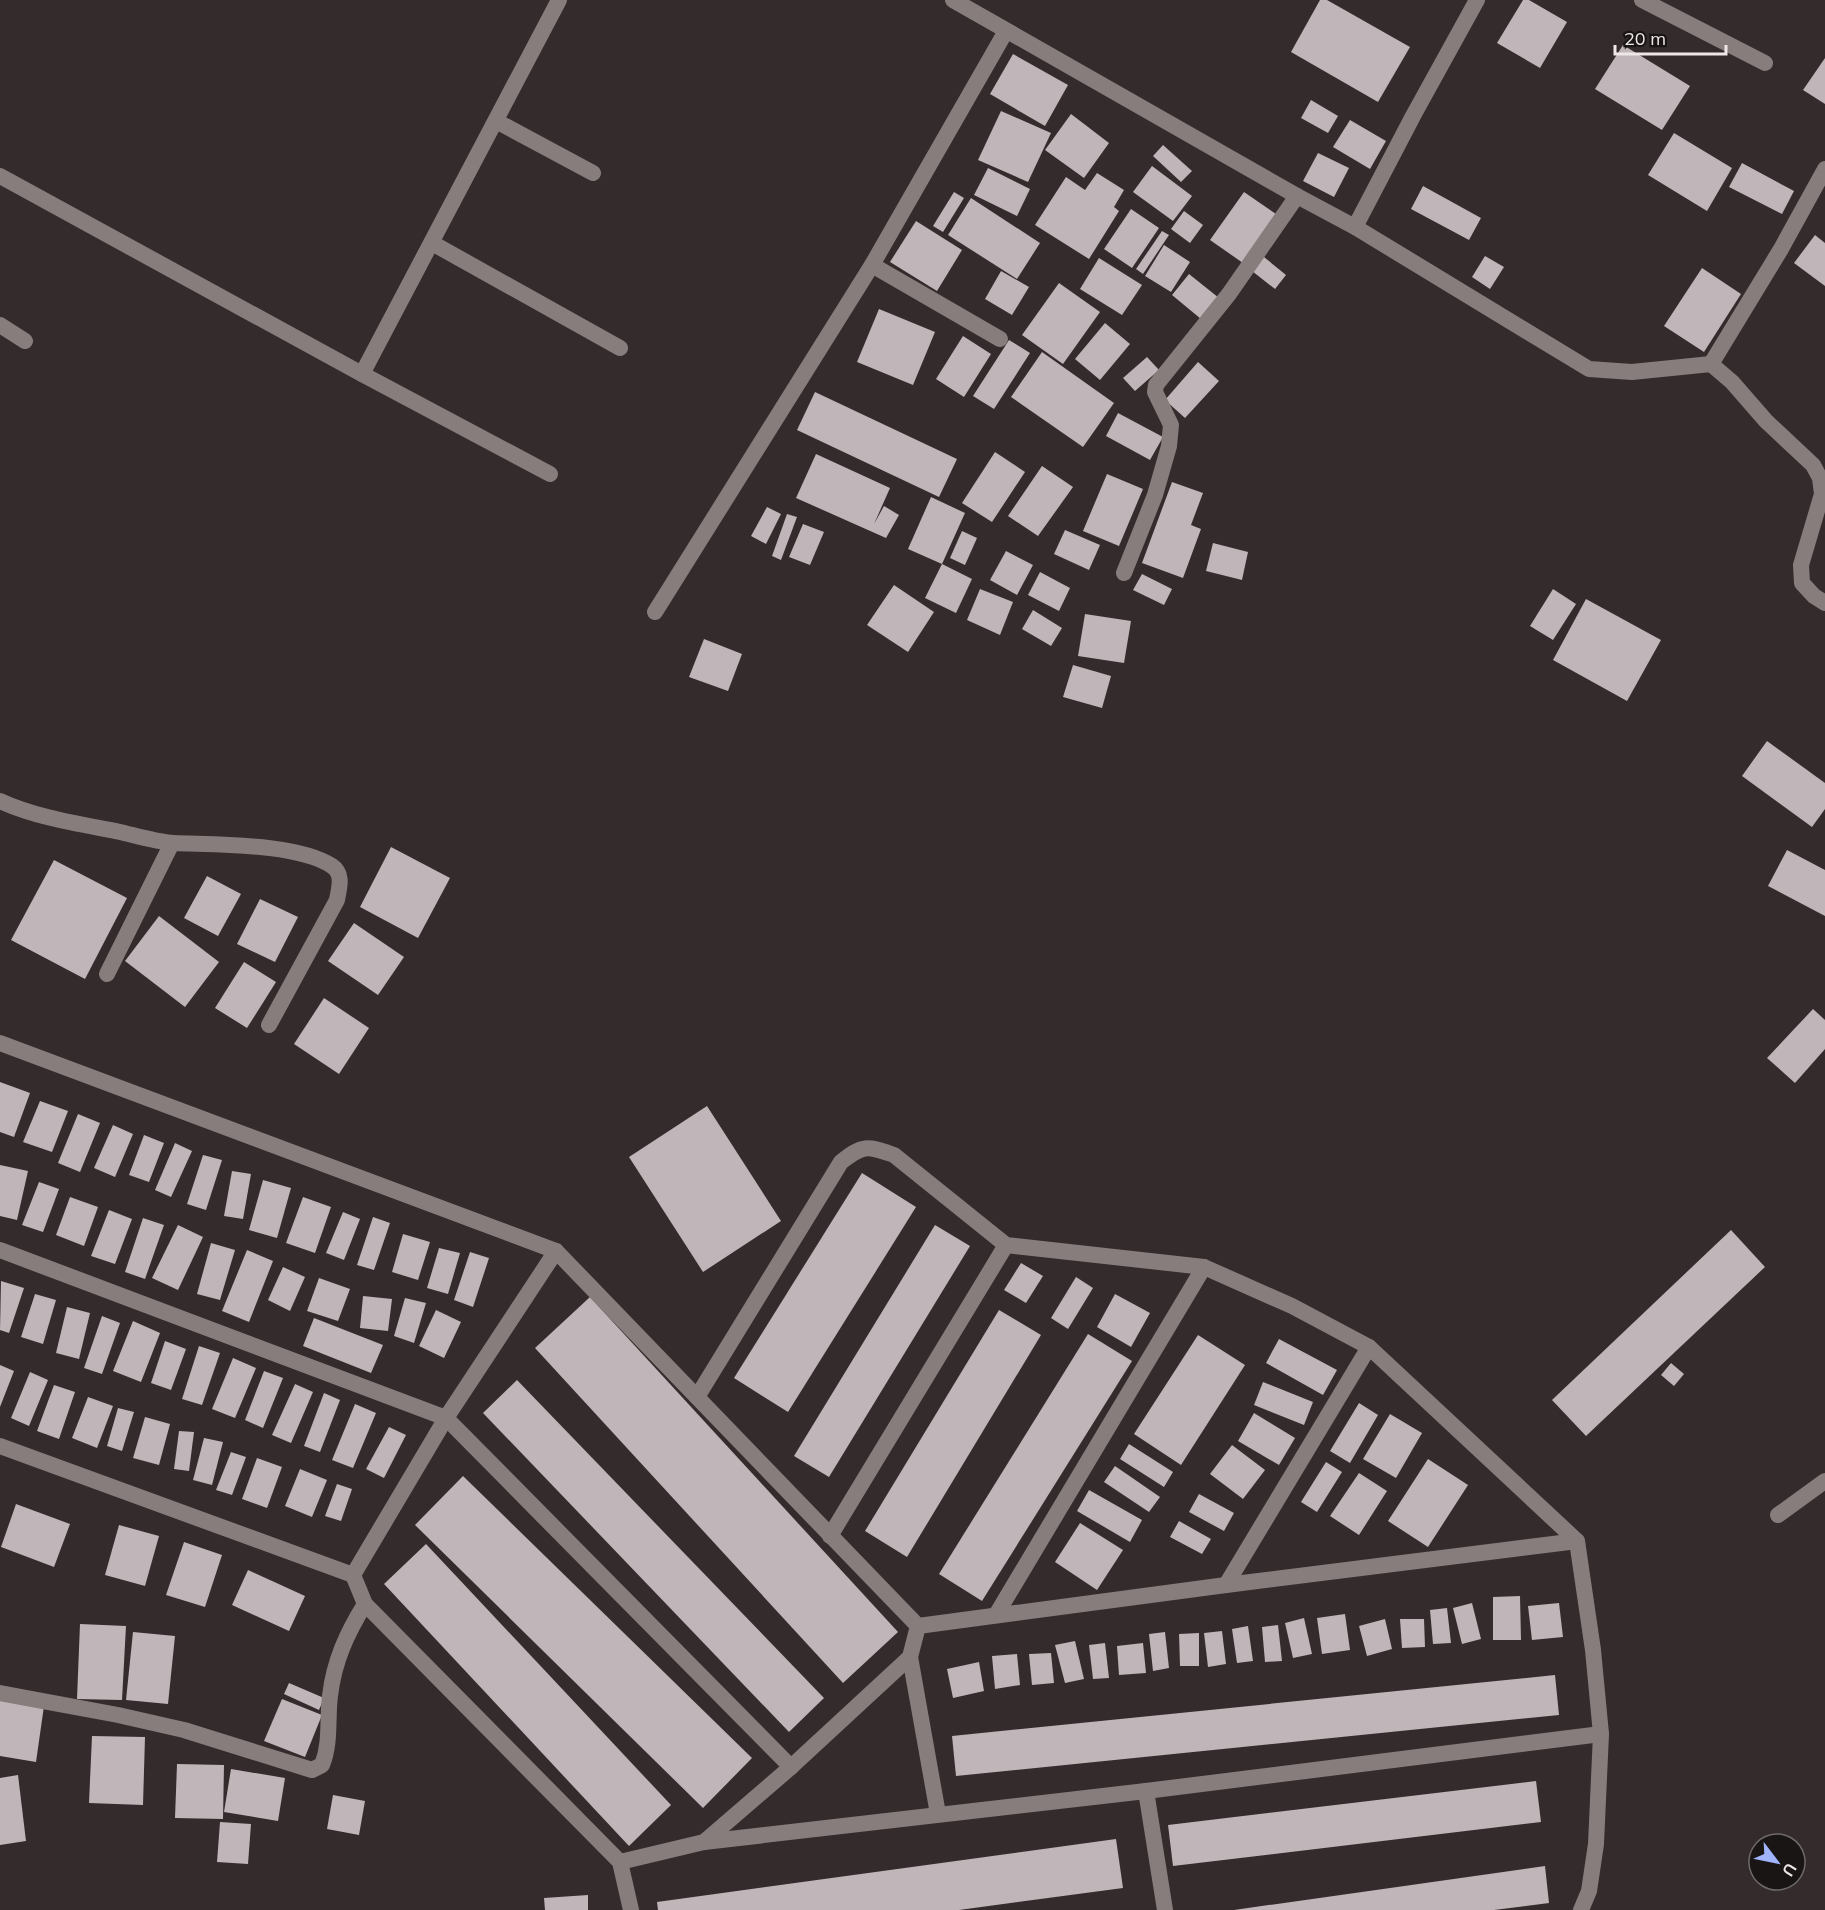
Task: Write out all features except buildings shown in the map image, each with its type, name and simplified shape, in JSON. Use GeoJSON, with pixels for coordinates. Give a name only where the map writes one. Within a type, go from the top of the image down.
{"type":"FeatureCollection","features":[{"type":"Feature","properties":{"kind":"street"},"geometry":{"type":"LineString","coordinates":[[362,374],[559,0]]}},
{"type":"Feature","properties":{"kind":"street"},"geometry":{"type":"LineString","coordinates":[[953,0],[1297,196],[1356,227],[1589,369],[1632,372],[1711,364],[1732,382],[1766,420],[1813,465],[1820,478],[1822,494],[1801,565],[1802,583],[1814,596],[1825,603]]}},
{"type":"Feature","properties":{"kind":"street"},"geometry":{"type":"LineString","coordinates":[[1356,227],[1413,116],[1477,0]]}},
{"type":"Feature","properties":{"kind":"street"},"geometry":{"type":"LineString","coordinates":[[1642,0],[1765,63]]}},
{"type":"Feature","properties":{"kind":"street"},"geometry":{"type":"LineString","coordinates":[[655,612],[872,265],[1006,31]]}},
{"type":"Feature","properties":{"kind":"street"},"geometry":{"type":"LineString","coordinates":[[496,121],[592,173]]}},
{"type":"Feature","properties":{"kind":"street"},"geometry":{"type":"LineString","coordinates":[[1711,364],[1781,249],[1825,169]]}},
{"type":"Feature","properties":{"kind":"street"},"geometry":{"type":"LineString","coordinates":[[0,176],[550,474]]}},
{"type":"Feature","properties":{"kind":"street"},"geometry":{"type":"LineString","coordinates":[[1124,573],[1155,495],[1169,446],[1171,425],[1155,392],[1156,385],[1229,294],[1297,196]]}},
{"type":"Feature","properties":{"kind":"street"},"geometry":{"type":"LineString","coordinates":[[432,243],[620,348]]}},
{"type":"Feature","properties":{"kind":"street"},"geometry":{"type":"LineString","coordinates":[[872,265],[999,339]]}},
{"type":"Feature","properties":{"kind":"street"},"geometry":{"type":"LineString","coordinates":[[0,325],[25,340]]}},
{"type":"Feature","properties":{"kind":"street"},"geometry":{"type":"LineString","coordinates":[[0,801],[50,818],[172,843],[217,843],[281,850],[311,857],[334,867],[341,880],[337,900],[269,1025]]}},
{"type":"Feature","properties":{"kind":"street"},"geometry":{"type":"LineString","coordinates":[[107,974],[172,843]]}},
{"type":"Feature","properties":{"kind":"street"},"geometry":{"type":"LineString","coordinates":[[0,1043],[556,1251],[918,1626]]}},
{"type":"Feature","properties":{"kind":"street"},"geometry":{"type":"LineString","coordinates":[[697,1397],[841,1162],[863,1148],[876,1149],[894,1155],[1006,1245],[1204,1267],[1292,1306],[1369,1347],[1577,1541],[1593,1650],[1601,1734],[1596,1844],[1589,1891],[1581,1910]]}},
{"type":"Feature","properties":{"kind":"street"},"geometry":{"type":"LineString","coordinates":[[830,1536],[1006,1245]]}},
{"type":"Feature","properties":{"kind":"street"},"geometry":{"type":"LineString","coordinates":[[0,1250],[446,1418],[791,1767]]}},
{"type":"Feature","properties":{"kind":"street"},"geometry":{"type":"LineString","coordinates":[[353,1575],[446,1418],[556,1251]]}},
{"type":"Feature","properties":{"kind":"street"},"geometry":{"type":"LineString","coordinates":[[996,1615],[1204,1267]]}},
{"type":"Feature","properties":{"kind":"street"},"geometry":{"type":"LineString","coordinates":[[1226,1585],[1369,1347]]}},
{"type":"Feature","properties":{"kind":"street"},"geometry":{"type":"LineString","coordinates":[[0,1446],[353,1575],[365,1604],[620,1862],[631,1910]]}},
{"type":"Feature","properties":{"kind":"street"},"geometry":{"type":"LineString","coordinates":[[1778,1515],[1825,1481]]}},
{"type":"Feature","properties":{"kind":"street"},"geometry":{"type":"LineString","coordinates":[[918,1626],[1577,1541]]}},
{"type":"Feature","properties":{"kind":"street"},"geometry":{"type":"LineString","coordinates":[[0,1693],[184,1730],[312,1770],[322,1766],[328,1751],[329,1697],[334,1666],[347,1634],[365,1604]]}},
{"type":"Feature","properties":{"kind":"street"},"geometry":{"type":"LineString","coordinates":[[918,1626],[910,1657],[938,1814]]}},
{"type":"Feature","properties":{"kind":"street"},"geometry":{"type":"LineString","coordinates":[[704,1842],[791,1767],[910,1657]]}},
{"type":"Feature","properties":{"kind":"street"},"geometry":{"type":"LineString","coordinates":[[620,1862],[704,1842],[1146,1791],[1601,1734]]}},
{"type":"Feature","properties":{"kind":"street"},"geometry":{"type":"LineString","coordinates":[[1146,1791],[1165,1910]]}}]}
